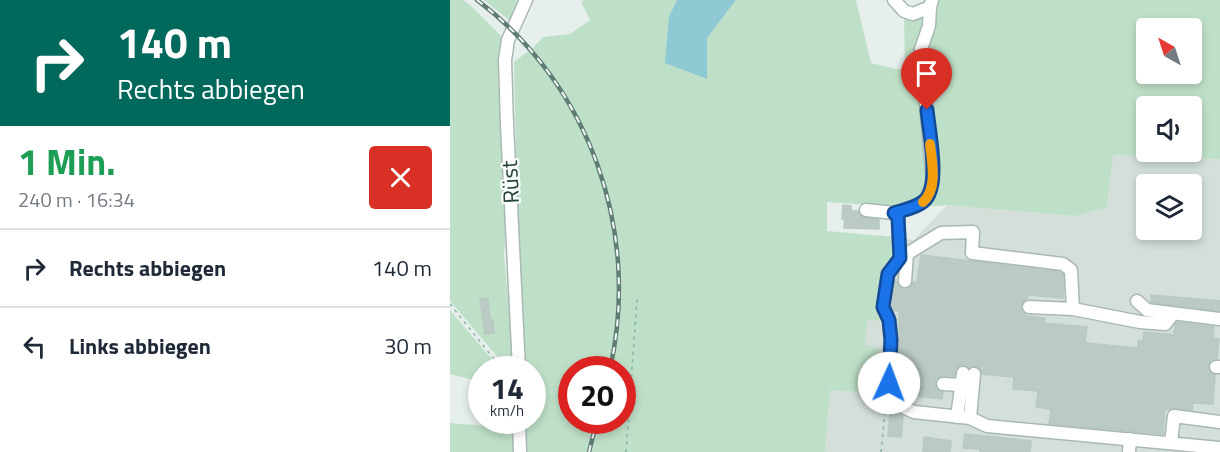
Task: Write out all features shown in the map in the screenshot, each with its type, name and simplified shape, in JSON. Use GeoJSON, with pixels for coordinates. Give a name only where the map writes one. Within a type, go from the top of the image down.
{"type":"FeatureCollection","features":[{"type":"Feature","properties":{"kind":"street","name":"Rüst"},"geometry":{"type":"LineString","coordinates":[[518,356],[505,60],[508,40],[526,0]]}},
{"type":"Feature","properties":{"kind":"street"},"geometry":{"type":"LineString","coordinates":[[894,0],[904,11],[913,14],[931,3]]}},
{"type":"Feature","properties":{"kind":"street"},"geometry":{"type":"LineString","coordinates":[[866,210],[894,213],[919,205],[927,200],[933,181],[921,49],[929,26],[931,3]]}},
{"type":"Feature","properties":{"kind":"street"},"geometry":{"type":"LineString","coordinates":[[894,213],[898,217],[905,281]]}},
{"type":"Feature","properties":{"kind":"street"},"geometry":{"type":"LineString","coordinates":[[1073,309],[1071,270],[1063,264],[972,253],[973,232],[941,233],[903,256],[888,274],[883,307],[889,320],[891,340],[888,373],[890,390],[905,408],[914,412],[970,418],[987,426],[1220,448]]}},
{"type":"Feature","properties":{"kind":"street"},"geometry":{"type":"LineString","coordinates":[[1137,302],[1147,310],[1220,318]]}},
{"type":"Feature","properties":{"kind":"street"},"geometry":{"type":"LineString","coordinates":[[1029,307],[1073,309],[1140,322],[1165,324],[1173,314]]}},
{"type":"Feature","properties":{"kind":"street"},"geometry":{"type":"LineString","coordinates":[[957,417],[965,381]]}},
{"type":"Feature","properties":{"kind":"street"},"geometry":{"type":"LineString","coordinates":[[943,388],[965,381]]}},
{"type":"Feature","properties":{"kind":"street"},"geometry":{"type":"LineString","coordinates":[[965,381],[970,418]]}},
{"type":"Feature","properties":{"kind":"street"},"geometry":{"type":"LineString","coordinates":[[1171,443],[1169,416],[1220,422]]}},
{"type":"Feature","properties":{"kind":"street"},"geometry":{"type":"LineString","coordinates":[[513,452],[520,434]]}},
{"type":"Feature","properties":{"kind":"street"},"geometry":{"type":"LineString","coordinates":[[520,434],[520,452]]}},
{"type":"Feature","properties":{"kind":"street"},"geometry":{"type":"LineString","coordinates":[[1129,452],[1130,439]]}},
{"type":"Feature","properties":{"kind":"path"},"geometry":{"type":"LineString","coordinates":[[626,452],[637,299]]}},
{"type":"Feature","properties":{"kind":"path"},"geometry":{"type":"LineString","coordinates":[[450,304],[492,356]]}},
{"type":"Feature","properties":{"kind":"path"},"geometry":{"type":"LineString","coordinates":[[881,452],[887,398],[890,390]]}},
{"type":"Feature","properties":{"kind":"shaded area"},"geometry":{"type":"Polygon","coordinates":[[[1113,155],[1136,156],[1136,162],[1202,162],[1202,158],[1220,159],[1220,452],[825,452],[830,389],[878,393],[865,345],[867,319],[878,321],[896,237],[914,240],[947,205],[1074,216],[1113,155]]]}},
{"type":"Feature","properties":{"kind":"green space"},"geometry":{"type":"Polygon","coordinates":[[[450,0],[463,0],[502,37],[500,59],[511,176],[504,254],[513,356],[497,356],[450,301],[450,0]]]}},
{"type":"Feature","properties":{"kind":"green space"},"geometry":{"type":"Polygon","coordinates":[[[484,0],[516,0],[517,4],[510,21],[484,0]]]}},
{"type":"Feature","properties":{"kind":"green space"},"geometry":{"type":"Polygon","coordinates":[[[584,0],[677,0],[669,16],[707,79],[707,38],[736,0],[856,0],[871,63],[905,71],[904,13],[933,17],[939,0],[1220,0],[1220,159],[1202,158],[1202,96],[1136,96],[1136,156],[1113,155],[1107,207],[1074,216],[947,205],[900,209],[827,202],[827,231],[896,237],[894,259],[879,310],[879,321],[867,320],[865,345],[879,349],[878,393],[830,390],[825,452],[450,452],[450,423],[468,424],[468,434],[546,434],[546,356],[521,356],[514,62],[543,37],[570,34],[590,20],[581,2],[584,0]]]}},
{"type":"Feature","properties":{"kind":"green space"},"geometry":{"type":"Polygon","coordinates":[[[450,310],[489,356],[468,356],[468,379],[450,374],[450,310]]]}},
{"type":"Feature","properties":{"kind":"water"},"geometry":{"type":"Polygon","coordinates":[[[677,0],[736,0],[707,38],[707,79],[665,63],[669,16],[677,0]]]}},
{"type":"Feature","properties":{"kind":"building"},"geometry":{"type":"Polygon","coordinates":[[[843,205],[851,206],[851,211],[858,211],[862,217],[879,220],[879,229],[844,228],[843,205]]]}},
{"type":"Feature","properties":{"kind":"building"},"geometry":{"type":"Polygon","coordinates":[[[921,255],[1060,272],[1063,274],[1063,298],[1028,295],[1022,303],[1021,310],[1026,316],[1045,318],[1044,323],[1087,327],[1085,343],[1138,348],[1138,341],[1143,341],[1144,332],[1174,335],[1177,322],[1214,327],[1213,339],[1219,339],[1217,359],[1211,360],[1208,366],[1209,372],[1215,375],[1213,404],[1193,403],[1192,410],[1175,408],[1165,410],[1163,434],[1049,424],[1051,409],[1036,407],[1038,391],[1013,389],[1014,377],[982,374],[981,370],[975,366],[969,368],[960,365],[956,368],[954,376],[943,376],[936,379],[935,387],[943,392],[942,399],[902,392],[903,373],[896,372],[899,311],[894,311],[892,306],[895,280],[904,289],[909,288],[913,282],[917,282],[921,255]]]}},
{"type":"Feature","properties":{"kind":"building"},"geometry":{"type":"Polygon","coordinates":[[[1151,295],[1220,301],[1220,311],[1151,302],[1151,295]]]}},
{"type":"Feature","properties":{"kind":"building"},"geometry":{"type":"Polygon","coordinates":[[[488,298],[494,333],[485,334],[480,299],[488,298]]]}},
{"type":"Feature","properties":{"kind":"building"},"geometry":{"type":"Polygon","coordinates":[[[890,412],[898,412],[903,416],[901,437],[888,436],[890,412]]]}},
{"type":"Feature","properties":{"kind":"building"},"geometry":{"type":"Polygon","coordinates":[[[965,434],[1031,441],[1030,452],[980,452],[980,449],[963,448],[965,434]]]}},
{"type":"Feature","properties":{"kind":"building"},"geometry":{"type":"Polygon","coordinates":[[[924,437],[951,441],[950,452],[923,452],[924,437]]]}},
{"type":"Feature","properties":{"kind":"railway"},"geometry":{"type":"LineString","coordinates":[[477,0],[516,35],[550,74],[577,118],[598,165],[611,214],[618,266],[618,317],[612,356]]}},
{"type":"Feature","properties":{"kind":"railway"},"geometry":{"type":"LineString","coordinates":[[589,452],[594,434]]}},
{"type":"Feature","properties":{"kind":"slow traffic"},"geometry":{"type":"LineString","coordinates":[[923,202],[927,200],[933,181],[930,144]]}},
{"type":"Feature","properties":{"kind":"route"},"geometry":{"type":"LineString","coordinates":[[889,383],[891,340],[889,320],[883,307],[888,274],[900,258],[898,217],[894,213],[919,205],[927,200],[929,194],[933,172],[927,110]]}}]}
